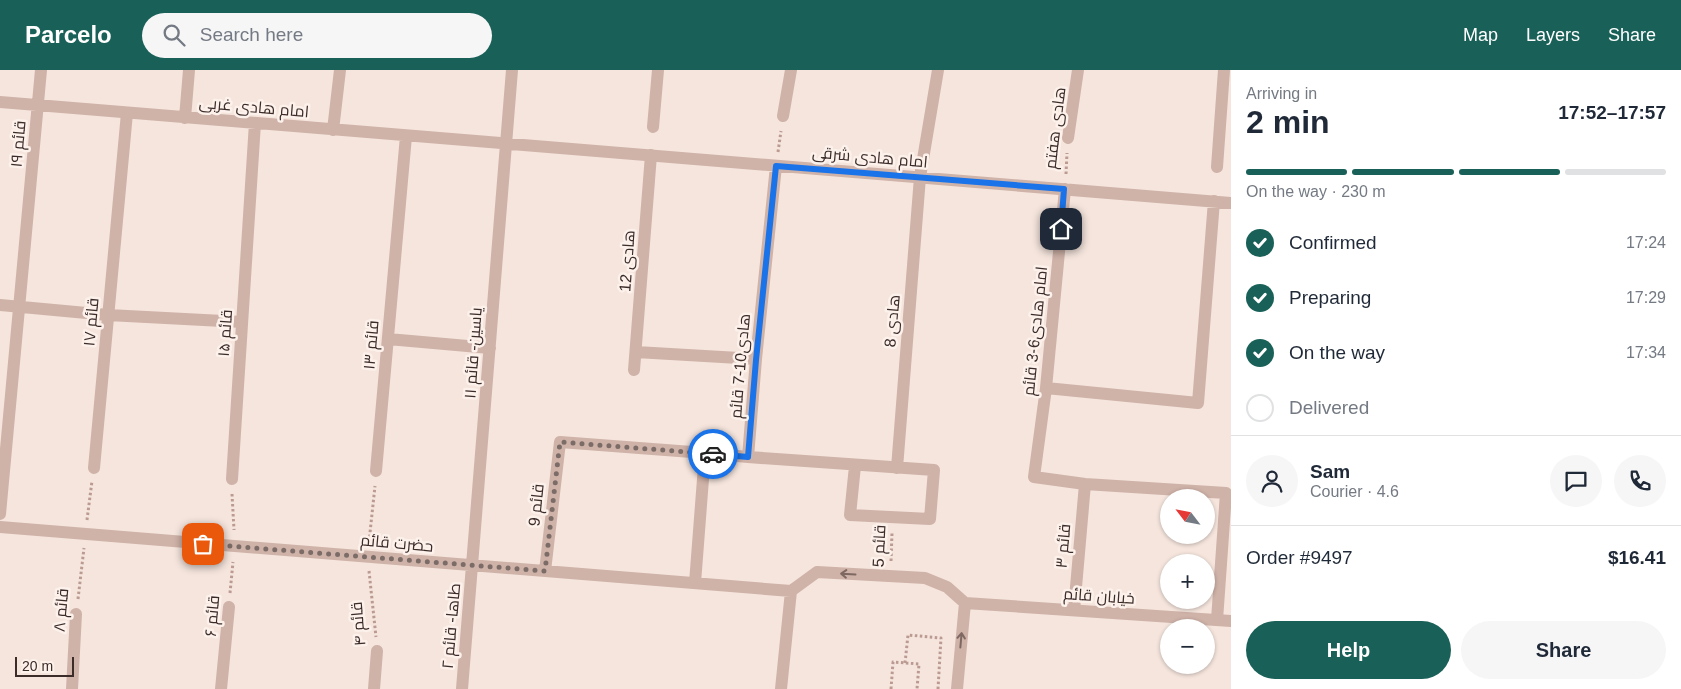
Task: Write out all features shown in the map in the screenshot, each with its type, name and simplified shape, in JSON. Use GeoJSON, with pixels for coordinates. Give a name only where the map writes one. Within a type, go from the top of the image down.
{"type":"FeatureCollection","features":[{"type":"Feature","properties":{"kind":"street","name":"قائم ۱۹"},"geometry":{"type":"LineString","coordinates":[[0,514],[41,70]]}},
{"type":"Feature","properties":{"kind":"street"},"geometry":{"type":"LineString","coordinates":[[185,118],[189,70]]}},
{"type":"Feature","properties":{"kind":"street"},"geometry":{"type":"LineString","coordinates":[[333,130],[340,70]]}},
{"type":"Feature","properties":{"kind":"street","name":"یاسین- قائم ۱۱"},"geometry":{"type":"LineString","coordinates":[[473,565],[512,70]]}},
{"type":"Feature","properties":{"kind":"street"},"geometry":{"type":"LineString","coordinates":[[654,127],[658,70]]}},
{"type":"Feature","properties":{"kind":"street"},"geometry":{"type":"LineString","coordinates":[[783,116],[790,70]]}},
{"type":"Feature","properties":{"kind":"street","name":"هادی 8"},"geometry":{"type":"LineString","coordinates":[[897,468],[920,177],[938,70]]}},
{"type":"Feature","properties":{"kind":"street","name":"هادی هفتم"},"geometry":{"type":"LineString","coordinates":[[1068,138],[1078,70]]}},
{"type":"Feature","properties":{"kind":"street"},"geometry":{"type":"LineString","coordinates":[[1217,167],[1224,70]]}},
{"type":"Feature","properties":{"kind":"street","name":"امام هادی غربی"},"geometry":{"type":"LineString","coordinates":[[0,102],[506,144]]}},
{"type":"Feature","properties":{"kind":"street","name":"قائم ۱۷"},"geometry":{"type":"LineString","coordinates":[[94,468],[127,113]]}},
{"type":"Feature","properties":{"kind":"street","name":"قائم ۱۵"},"geometry":{"type":"LineString","coordinates":[[232,479],[255,123]]}},
{"type":"Feature","properties":{"kind":"street","name":"قائم ۱۳"},"geometry":{"type":"LineString","coordinates":[[376,471],[406,136]]}},
{"type":"Feature","properties":{"kind":"street","name":"امام هادی شرقی"},"geometry":{"type":"LineString","coordinates":[[506,144],[1231,203]]}},
{"type":"Feature","properties":{"kind":"street","name":"12 هادی"},"geometry":{"type":"LineString","coordinates":[[634,370],[651,155]]}},
{"type":"Feature","properties":{"kind":"street","name":"هادی10-7 قائم"},"geometry":{"type":"LineString","coordinates":[[748,457],[776,166]]}},
{"type":"Feature","properties":{"kind":"street","name":"امام هادی6-3 قائم"},"geometry":{"type":"LineString","coordinates":[[1064,189],[1046,388],[1034,477],[1085,484]]}},
{"type":"Feature","properties":{"kind":"street"},"geometry":{"type":"LineString","coordinates":[[1046,388],[1198,404],[1214,201]]}},
{"type":"Feature","properties":{"kind":"street"},"geometry":{"type":"LineString","coordinates":[[0,305],[108,315],[242,322]]}},
{"type":"Feature","properties":{"kind":"street"},"geometry":{"type":"LineString","coordinates":[[388,339],[490,348]]}},
{"type":"Feature","properties":{"kind":"street"},"geometry":{"type":"LineString","coordinates":[[636,352],[756,360]]}},
{"type":"Feature","properties":{"kind":"street","name":"قائم 9"},"geometry":{"type":"LineString","coordinates":[[545,571],[560,442],[705,454]]}},
{"type":"Feature","properties":{"kind":"street"},"geometry":{"type":"LineString","coordinates":[[695,583],[705,454],[855,466],[934,470],[930,519],[850,515],[855,466]]}},
{"type":"Feature","properties":{"kind":"street"},"geometry":{"type":"LineString","coordinates":[[1085,484],[1226,493],[1217,620]]}},
{"type":"Feature","properties":{"kind":"street","name":"قائم ۳"},"geometry":{"type":"LineString","coordinates":[[1074,610],[1085,484]]}},
{"type":"Feature","properties":{"kind":"street","name":"حضرت قائم"},"geometry":{"type":"LineString","coordinates":[[0,527],[792,591]]}},
{"type":"Feature","properties":{"kind":"street","name":"طاها- قائم ۲"},"geometry":{"type":"LineString","coordinates":[[462,689],[473,565]]}},
{"type":"Feature","properties":{"kind":"street"},"geometry":{"type":"LineString","coordinates":[[781,689],[792,591],[817,572],[925,578],[947,587],[965,603],[957,689]]}},
{"type":"Feature","properties":{"kind":"street","name":"خیابان قائم"},"geometry":{"type":"LineString","coordinates":[[965,603],[1231,621]]}},
{"type":"Feature","properties":{"kind":"street","name":"قائم ۶"},"geometry":{"type":"LineString","coordinates":[[222,689],[229,606]]}},
{"type":"Feature","properties":{"kind":"street","name":"قائم ۸"},"geometry":{"type":"LineString","coordinates":[[72,689],[76,614]]}},
{"type":"Feature","properties":{"kind":"street","name":"قائم ۴"},"geometry":{"type":"LineString","coordinates":[[374,689],[377,651]]}},
{"type":"Feature","properties":{"kind":"path"},"geometry":{"type":"LineString","coordinates":[[776,166],[783,116]]}},
{"type":"Feature","properties":{"kind":"path","name":"هادی هفتم"},"geometry":{"type":"LineString","coordinates":[[1064,189],[1068,138]]}},
{"type":"Feature","properties":{"kind":"path"},"geometry":{"type":"LineString","coordinates":[[85,534],[94,468]]}},
{"type":"Feature","properties":{"kind":"path"},"geometry":{"type":"LineString","coordinates":[[368,557],[376,471]]}},
{"type":"Feature","properties":{"kind":"path"},"geometry":{"type":"LineString","coordinates":[[232,479],[234,546]]}},
{"type":"Feature","properties":{"kind":"path","name":"قائم 5"},"geometry":{"type":"LineString","coordinates":[[890,576],[893,517]]}},
{"type":"Feature","properties":{"kind":"path","name":"قائم ۸"},"geometry":{"type":"LineString","coordinates":[[76,614],[85,534]]}},
{"type":"Feature","properties":{"kind":"path","name":"قائم ۶"},"geometry":{"type":"LineString","coordinates":[[229,606],[234,546]]}},
{"type":"Feature","properties":{"kind":"path","name":"قائم ۴"},"geometry":{"type":"LineString","coordinates":[[368,557],[377,651]]}},
{"type":"Feature","properties":{"kind":"path"},"geometry":{"type":"LineString","coordinates":[[905,663],[908,635],[941,638],[938,689]]}},
{"type":"Feature","properties":{"kind":"path"},"geometry":{"type":"LineString","coordinates":[[891,689],[893,662],[919,664],[917,689]]}},
{"type":"Feature","properties":{"kind":"way so far"},"geometry":{"type":"LineString","coordinates":[[203,544],[545,571],[560,442],[713,454]]}},
{"type":"Feature","properties":{"kind":"route"},"geometry":{"type":"LineString","coordinates":[[713,454],[748,457],[776,166],[1064,189],[1061,229]]}}]}
